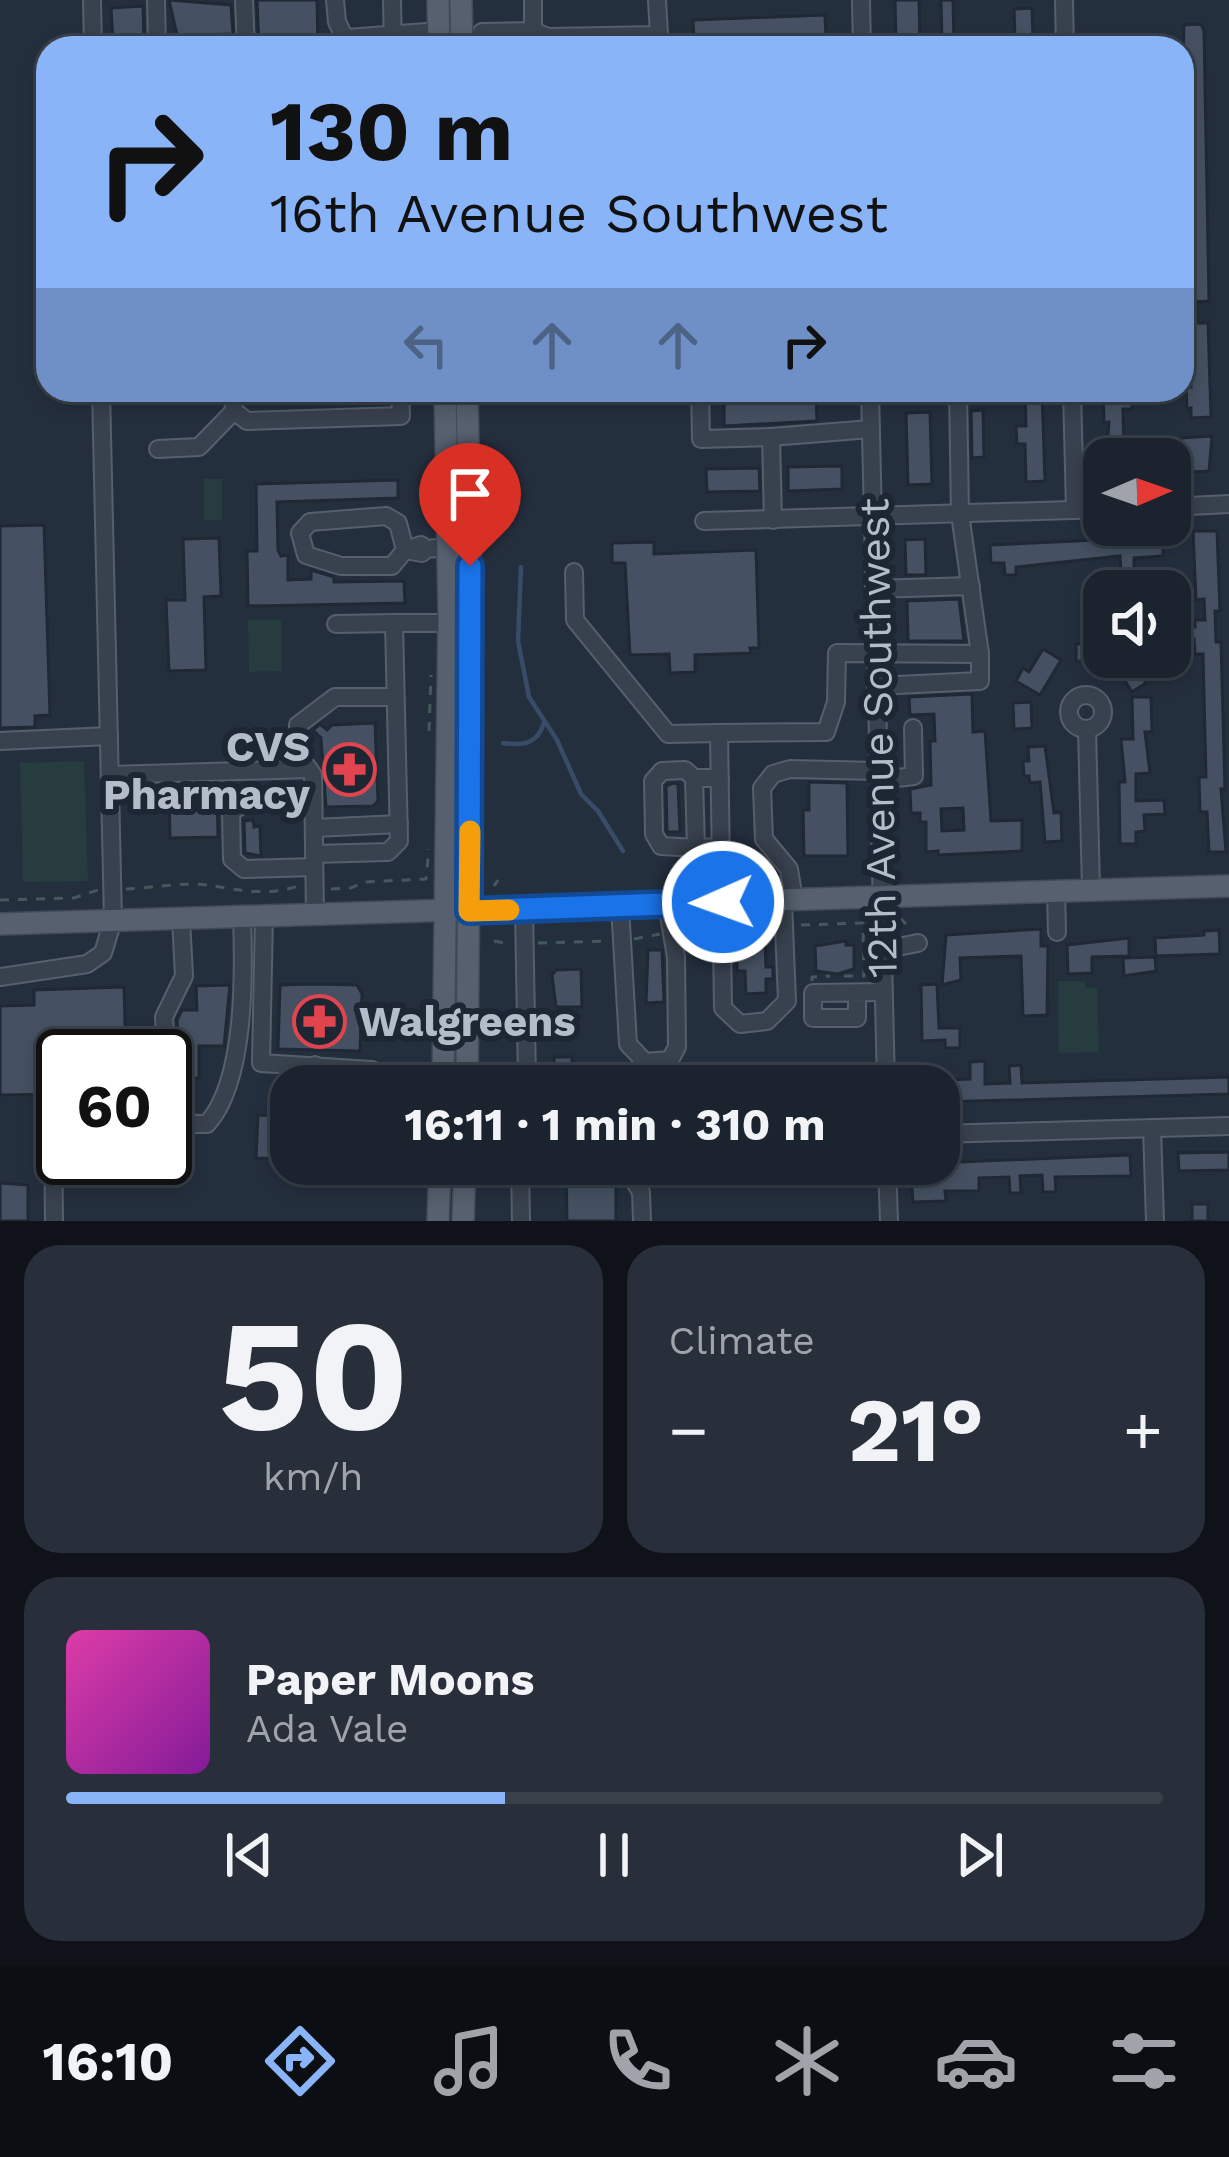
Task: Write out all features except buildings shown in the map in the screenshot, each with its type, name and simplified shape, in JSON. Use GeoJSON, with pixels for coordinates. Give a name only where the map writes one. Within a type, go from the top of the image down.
{"type":"FeatureCollection","features":[{"type":"Feature","properties":{"kind":"main road"},"geometry":{"type":"LineString","coordinates":[[438,0],[453,36]]}},
{"type":"Feature","properties":{"kind":"main road"},"geometry":{"type":"LineString","coordinates":[[457,36],[461,0]]}},
{"type":"Feature","properties":{"kind":"main road"},"geometry":{"type":"LineString","coordinates":[[444,402],[437,548],[449,623],[459,911]]}},
{"type":"Feature","properties":{"kind":"main road"},"geometry":{"type":"LineString","coordinates":[[455,1065],[471,610],[467,402]]}},
{"type":"Feature","properties":{"kind":"main road"},"geometry":{"type":"LineString","coordinates":[[0,924],[1229,886]]}},
{"type":"Feature","properties":{"kind":"main road"},"geometry":{"type":"LineString","coordinates":[[438,1221],[439,1185]]}},
{"type":"Feature","properties":{"kind":"main road"},"geometry":{"type":"LineString","coordinates":[[463,1221],[464,1185]]}},
{"type":"Feature","properties":{"kind":"street"},"geometry":{"type":"LineString","coordinates":[[92,0],[93,36]]}},
{"type":"Feature","properties":{"kind":"street"},"geometry":{"type":"LineString","coordinates":[[156,0],[157,36]]}},
{"type":"Feature","properties":{"kind":"street"},"geometry":{"type":"LineString","coordinates":[[244,0],[246,36]]}},
{"type":"Feature","properties":{"kind":"street"},"geometry":{"type":"LineString","coordinates":[[335,0],[344,36]]}},
{"type":"Feature","properties":{"kind":"street"},"geometry":{"type":"LineString","coordinates":[[392,0],[393,36]]}},
{"type":"Feature","properties":{"kind":"street"},"geometry":{"type":"LineString","coordinates":[[533,0],[539,36]]}},
{"type":"Feature","properties":{"kind":"street"},"geometry":{"type":"LineString","coordinates":[[657,0],[659,36]]}},
{"type":"Feature","properties":{"kind":"street"},"geometry":{"type":"LineString","coordinates":[[861,0],[862,36]]}},
{"type":"Feature","properties":{"kind":"street"},"geometry":{"type":"LineString","coordinates":[[1064,0],[1065,36]]}},
{"type":"Feature","properties":{"kind":"street"},"geometry":{"type":"LineString","coordinates":[[473,36],[482,32],[508,36]]}},
{"type":"Feature","properties":{"kind":"street"},"geometry":{"type":"LineString","coordinates":[[0,977],[87,964],[103,953],[113,920],[101,402]]}},
{"type":"Feature","properties":{"kind":"street"},"geometry":{"type":"LineString","coordinates":[[158,449],[199,447],[234,411],[234,402]]}},
{"type":"Feature","properties":{"kind":"street"},"geometry":{"type":"LineString","coordinates":[[234,411],[247,421],[400,416],[400,402]]}},
{"type":"Feature","properties":{"kind":"street"},"geometry":{"type":"LineString","coordinates":[[700,402],[701,439],[871,429]]}},
{"type":"Feature","properties":{"kind":"street","name":"12th Avenue Southwest"},"geometry":{"type":"LineString","coordinates":[[870,402],[885,1065]]}},
{"type":"Feature","properties":{"kind":"street"},"geometry":{"type":"LineString","coordinates":[[876,686],[980,682],[960,514],[958,402]]}},
{"type":"Feature","properties":{"kind":"street"},"geometry":{"type":"LineString","coordinates":[[1072,402],[1075,510]]}},
{"type":"Feature","properties":{"kind":"street"},"geometry":{"type":"LineString","coordinates":[[771,437],[773,520]]}},
{"type":"Feature","properties":{"kind":"street"},"geometry":{"type":"LineString","coordinates":[[1191,506],[1229,504]]}},
{"type":"Feature","properties":{"kind":"street"},"geometry":{"type":"LineString","coordinates":[[704,521],[1083,510]]}},
{"type":"Feature","properties":{"kind":"street"},"geometry":{"type":"LineString","coordinates":[[405,550],[398,523],[386,516],[323,519],[310,522],[300,533],[306,556],[341,566],[392,566],[405,550],[421,545],[437,548]]}},
{"type":"Feature","properties":{"kind":"street"},"geometry":{"type":"LineString","coordinates":[[574,572],[575,620],[668,734],[826,732],[836,702],[836,653],[980,654]]}},
{"type":"Feature","properties":{"kind":"street"},"geometry":{"type":"LineString","coordinates":[[874,589],[971,586]]}},
{"type":"Feature","properties":{"kind":"street"},"geometry":{"type":"LineString","coordinates":[[313,799],[245,802],[230,813],[235,865],[244,869],[388,852],[399,841],[394,623]]}},
{"type":"Feature","properties":{"kind":"street"},"geometry":{"type":"LineString","coordinates":[[336,624],[449,623]]}},
{"type":"Feature","properties":{"kind":"street"},"geometry":{"type":"LineString","coordinates":[[315,915],[313,799],[309,770],[298,754],[298,725],[335,697],[395,697]]}},
{"type":"Feature","properties":{"kind":"street"},"geometry":{"type":"LineString","coordinates":[[719,733],[722,1008],[740,1024],[767,1021],[787,1001],[789,869],[764,839],[763,788],[773,774],[790,769],[914,776],[913,728]]}},
{"type":"Feature","properties":{"kind":"street"},"geometry":{"type":"LineString","coordinates":[[1087,729],[1091,888]]}},
{"type":"Feature","properties":{"kind":"street"},"geometry":{"type":"LineString","coordinates":[[0,741],[109,736]]}},
{"type":"Feature","properties":{"kind":"street"},"geometry":{"type":"LineString","coordinates":[[110,776],[309,770]]}},
{"type":"Feature","properties":{"kind":"street"},"geometry":{"type":"LineString","coordinates":[[720,778],[694,778],[685,770],[662,771],[653,781],[654,834],[661,846],[722,847]]}},
{"type":"Feature","properties":{"kind":"street"},"geometry":{"type":"LineString","coordinates":[[694,778],[696,848]]}},
{"type":"Feature","properties":{"kind":"street"},"geometry":{"type":"LineString","coordinates":[[314,827],[399,824]]}},
{"type":"Feature","properties":{"kind":"street"},"geometry":{"type":"LineString","coordinates":[[1056,890],[1057,932]]}},
{"type":"Feature","properties":{"kind":"street"},"geometry":{"type":"LineString","coordinates":[[620,906],[628,1044],[645,1061],[670,1060],[677,1047],[676,957],[667,904]]}},
{"type":"Feature","properties":{"kind":"street"},"geometry":{"type":"LineString","coordinates":[[524,909],[525,1065]]}},
{"type":"Feature","properties":{"kind":"street"},"geometry":{"type":"LineString","coordinates":[[181,918],[184,976],[164,1017],[168,1091],[178,1112],[193,1124],[207,1124],[218,1112],[236,1053],[253,916]]}},
{"type":"Feature","properties":{"kind":"street"},"geometry":{"type":"LineString","coordinates":[[253,916],[261,1063],[315,1065]]}},
{"type":"Feature","properties":{"kind":"street"},"geometry":{"type":"LineString","coordinates":[[883,950],[918,943]]}},
{"type":"Feature","properties":{"kind":"street"},"geometry":{"type":"LineString","coordinates":[[857,993],[883,992]]}},
{"type":"Feature","properties":{"kind":"street"},"geometry":{"type":"LineString","coordinates":[[960,1133],[1229,1126]]}},
{"type":"Feature","properties":{"kind":"street"},"geometry":{"type":"LineString","coordinates":[[1152,1128],[1155,1221]]}},
{"type":"Feature","properties":{"kind":"street"},"geometry":{"type":"LineString","coordinates":[[54,1185],[54,1221]]}},
{"type":"Feature","properties":{"kind":"street"},"geometry":{"type":"LineString","coordinates":[[520,1185],[521,1221]]}},
{"type":"Feature","properties":{"kind":"street"},"geometry":{"type":"LineString","coordinates":[[637,1185],[642,1221]]}},
{"type":"Feature","properties":{"kind":"street"},"geometry":{"type":"LineString","coordinates":[[888,1185],[889,1221]]}},
{"type":"Feature","properties":{"kind":"path"},"geometry":{"type":"LineString","coordinates":[[488,941],[494,941],[494,936]]}},
{"type":"Feature","properties":{"kind":"green space"},"geometry":{"type":"Polygon","coordinates":[[[204,479],[222,479],[222,520],[204,520],[204,479]]]}},
{"type":"Feature","properties":{"kind":"green space"},"geometry":{"type":"Polygon","coordinates":[[[248,620],[281,620],[282,671],[249,672],[248,620]]]}},
{"type":"Feature","properties":{"kind":"green space"},"geometry":{"type":"Polygon","coordinates":[[[84,761],[88,881],[23,882],[20,763],[84,761]]]}},
{"type":"Feature","properties":{"kind":"green space"},"geometry":{"type":"Polygon","coordinates":[[[1058,981],[1085,981],[1085,988],[1097,988],[1099,1052],[1059,1053],[1058,981]]]}},
{"type":"Feature","properties":{"kind":"waterway"},"geometry":{"type":"LineString","coordinates":[[521,567],[518,641],[529,697],[557,740],[581,794],[598,811],[623,851]]}},
{"type":"Feature","properties":{"kind":"waterway"},"geometry":{"type":"LineString","coordinates":[[503,743],[529,742],[544,723]]}},
{"type":"Feature","properties":{"kind":"slow traffic"},"geometry":{"type":"LineString","coordinates":[[470,831],[469,911],[509,910]]}},
{"type":"Feature","properties":{"kind":"place","name":"CVS Pharmacy"},"geometry":{"type":"Point","coordinates":[349,770]}},
{"type":"Feature","properties":{"kind":"place","name":"Walgreens"},"geometry":{"type":"Point","coordinates":[320,1021]}},
{"type":"Feature","properties":{"kind":"route"},"geometry":{"type":"LineString","coordinates":[[470,566],[469,911],[723,902]]}}]}
